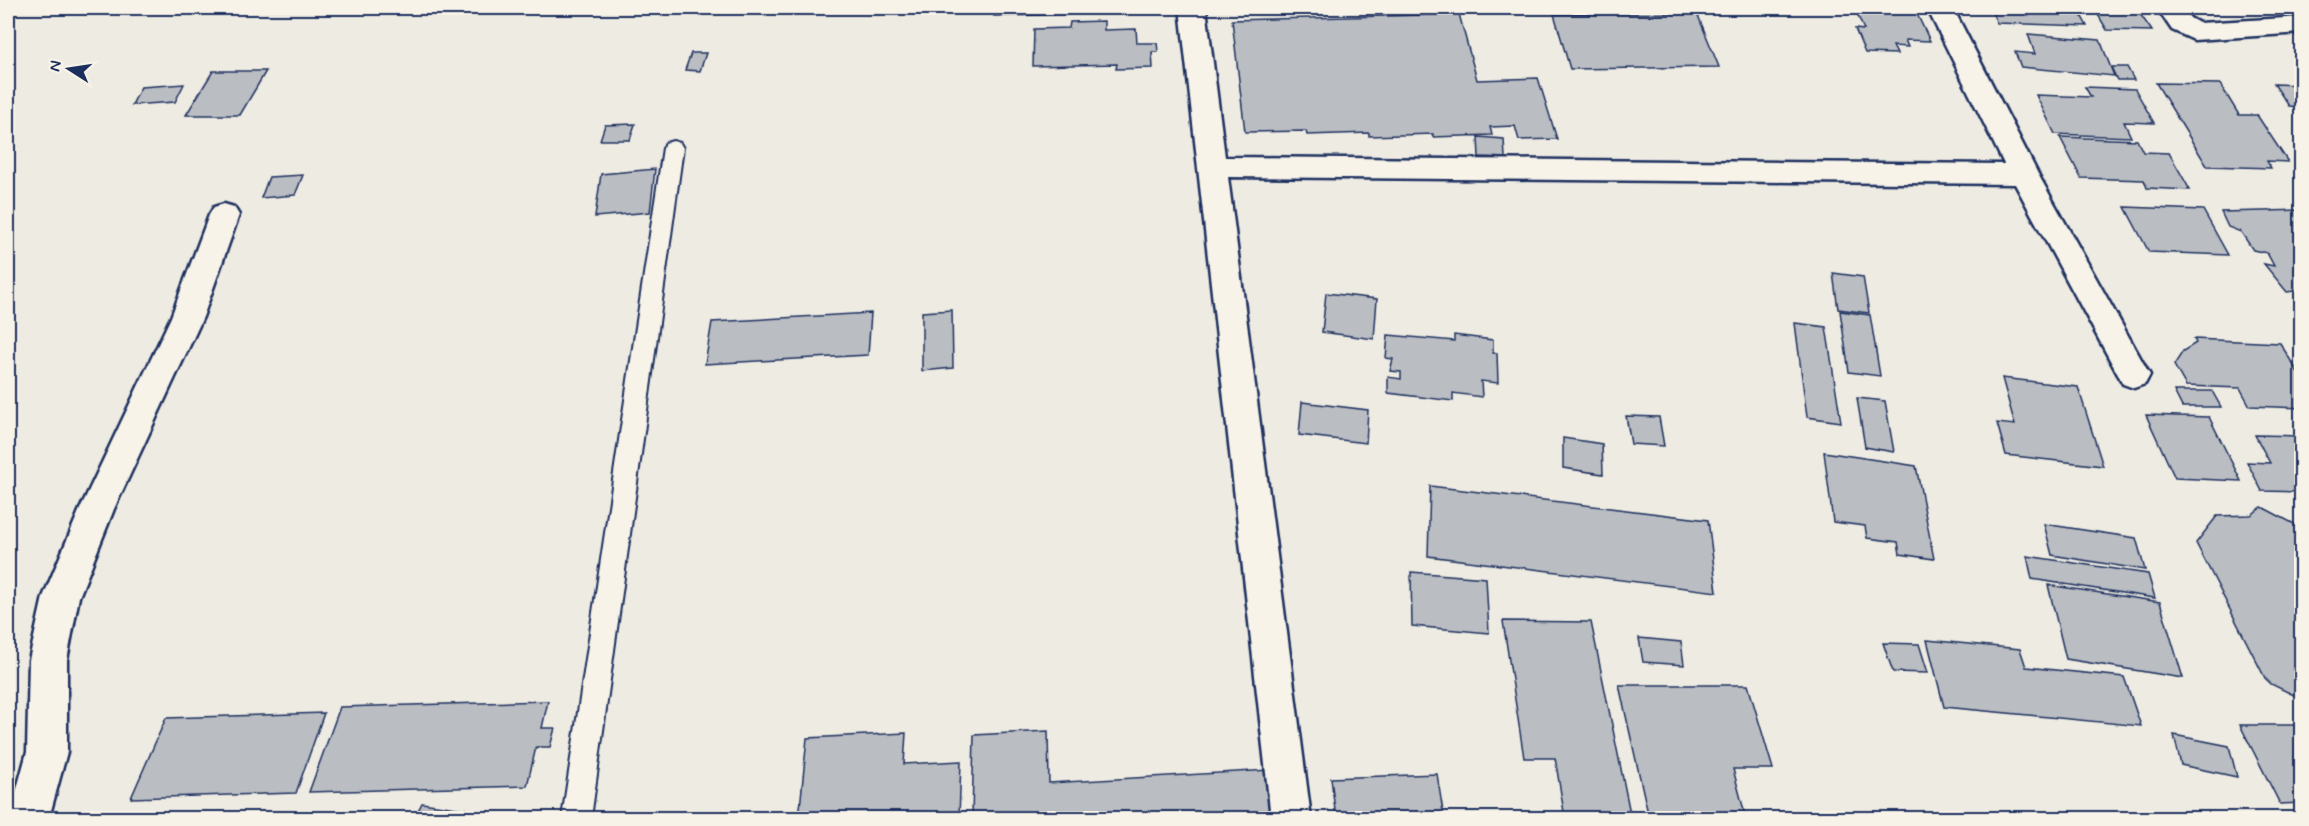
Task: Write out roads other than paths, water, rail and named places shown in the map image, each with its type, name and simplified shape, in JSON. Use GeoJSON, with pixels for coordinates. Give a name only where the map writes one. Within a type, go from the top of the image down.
{"type":"FeatureCollection","features":[{"type":"Feature","properties":{"kind":"street"},"geometry":{"type":"LineString","coordinates":[[1193,8],[1290,819]]}},
{"type":"Feature","properties":{"kind":"street"},"geometry":{"type":"LineString","coordinates":[[1940,8],[2024,174],[2134,375]]}},
{"type":"Feature","properties":{"kind":"street"},"geometry":{"type":"LineString","coordinates":[[2170,8],[2181,24],[2194,32],[2301,25]]}},
{"type":"Feature","properties":{"kind":"street"},"geometry":{"type":"LineString","coordinates":[[1212,167],[2024,174]]}},
{"type":"Feature","properties":{"kind":"street"},"geometry":{"type":"LineString","coordinates":[[29,819],[47,752],[48,660],[61,597],[97,509],[187,317],[224,215]]}},
{"type":"Feature","properties":{"kind":"lane"},"geometry":{"type":"LineString","coordinates":[[576,819],[673,148]]}}]}
